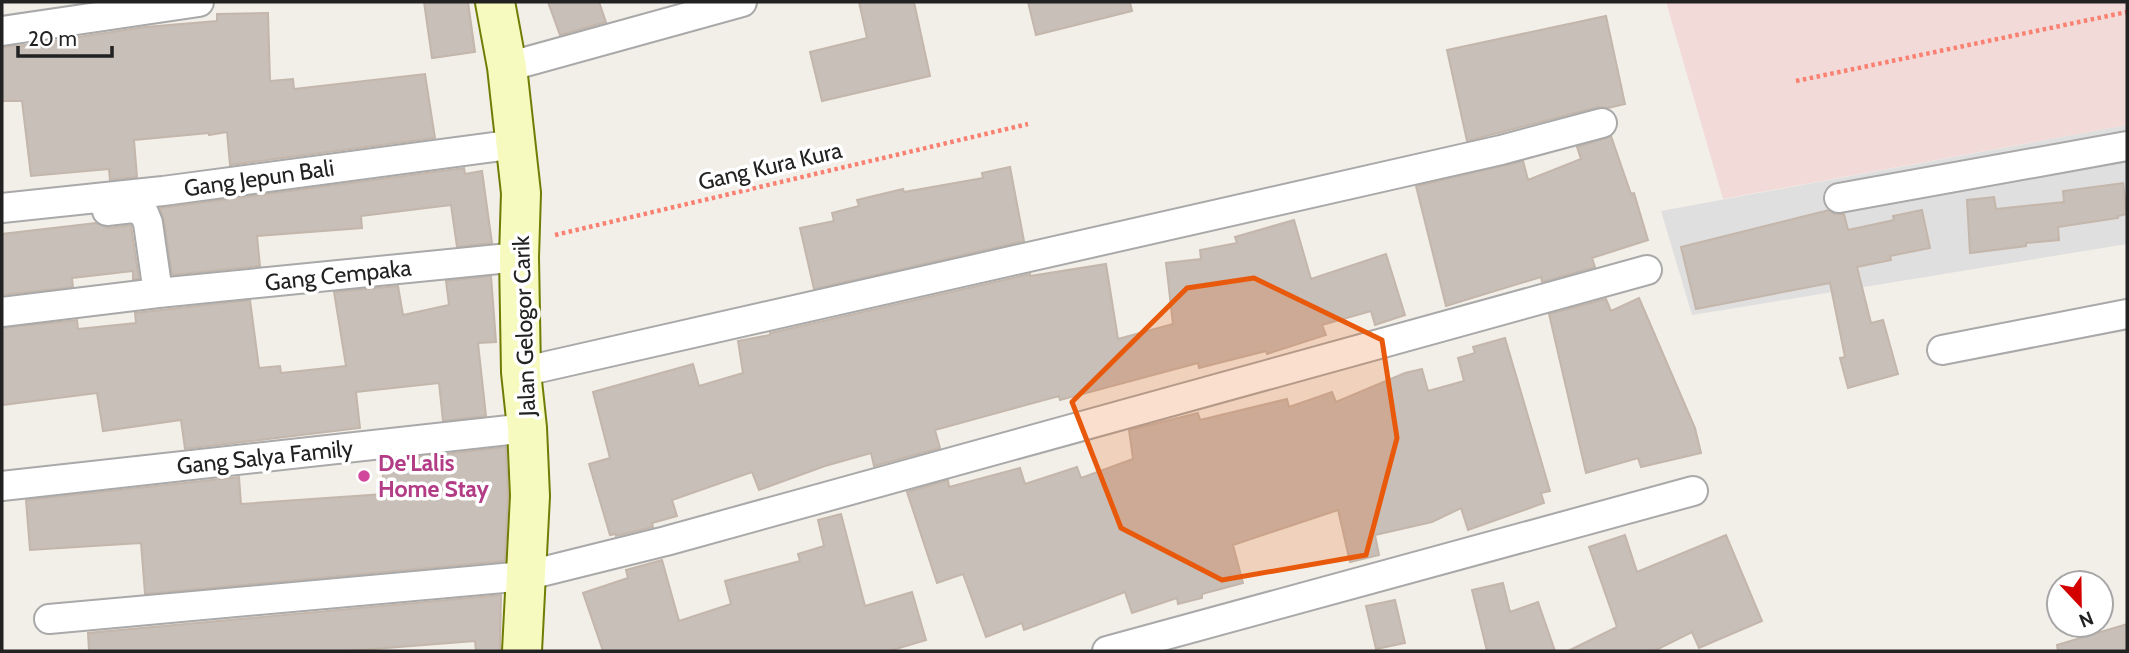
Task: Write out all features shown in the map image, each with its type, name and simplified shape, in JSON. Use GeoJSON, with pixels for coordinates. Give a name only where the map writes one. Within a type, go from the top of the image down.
{"type":"FeatureCollection","features":[{"type":"Feature","properties":{"kind":"street"},"geometry":{"type":"LineString","coordinates":[[2,31],[200,2]]}},
{"type":"Feature","properties":{"kind":"street","name":"Jalan Gelogor Carik"},"geometry":{"type":"LineString","coordinates":[[495,2],[507,67],[521,193],[521,372],[530,496],[522,651]]}},
{"type":"Feature","properties":{"kind":"street"},"geometry":{"type":"LineString","coordinates":[[507,67],[742,2]]}},
{"type":"Feature","properties":{"kind":"street"},"geometry":{"type":"LineString","coordinates":[[521,372],[1487,153],[1602,123]]}},
{"type":"Feature","properties":{"kind":"street","name":"Gang Jepun Bali"},"geometry":{"type":"LineString","coordinates":[[2,208],[163,191],[516,144]]}},
{"type":"Feature","properties":{"kind":"street"},"geometry":{"type":"LineString","coordinates":[[1839,198],[2127,146]]}},
{"type":"Feature","properties":{"kind":"street"},"geometry":{"type":"LineString","coordinates":[[2,223],[133,208],[144,214],[148,223],[158,293]]}},
{"type":"Feature","properties":{"kind":"street","name":"Gang Cempaka"},"geometry":{"type":"LineString","coordinates":[[2,312],[519,250]]}},
{"type":"Feature","properties":{"kind":"street"},"geometry":{"type":"LineString","coordinates":[[49,619],[525,576],[706,530],[1647,270]]}},
{"type":"Feature","properties":{"kind":"street"},"geometry":{"type":"LineString","coordinates":[[1942,350],[2127,314]]}},
{"type":"Feature","properties":{"kind":"street","name":"Gang Salya Family"},"geometry":{"type":"LineString","coordinates":[[2,486],[527,428]]}},
{"type":"Feature","properties":{"kind":"street"},"geometry":{"type":"LineString","coordinates":[[1107,651],[1693,491]]}},
{"type":"Feature","properties":{"kind":"path"},"geometry":{"type":"LineString","coordinates":[[1796,81],[2127,12]]}},
{"type":"Feature","properties":{"kind":"path","name":"Gang Kura Kura"},"geometry":{"type":"LineString","coordinates":[[519,250],[1028,124]]}},
{"type":"Feature","properties":{"kind":"highlighted area"},"geometry":{"type":"Polygon","coordinates":[[[1254,278],[1382,340],[1397,438],[1366,555],[1222,580],[1121,528],[1072,402],[1187,288],[1254,278]]]}},
{"type":"Feature","properties":{"kind":"shaded area"},"geometry":{"type":"Polygon","coordinates":[[[1666,2],[2127,2],[2127,125],[1723,199],[1666,2]]]}},
{"type":"Feature","properties":{"kind":"shaded area"},"geometry":{"type":"Polygon","coordinates":[[[2127,125],[2127,244],[1692,315],[1661,211],[2127,125]]]}},
{"type":"Feature","properties":{"kind":"building"},"geometry":{"type":"Polygon","coordinates":[[[424,2],[468,2],[475,52],[432,58],[424,2]]]}},
{"type":"Feature","properties":{"kind":"building"},"geometry":{"type":"Polygon","coordinates":[[[548,2],[599,2],[606,22],[560,35],[548,2]]]}},
{"type":"Feature","properties":{"kind":"building"},"geometry":{"type":"Polygon","coordinates":[[[859,2],[914,2],[930,76],[822,101],[810,52],[867,38],[859,2]]]}},
{"type":"Feature","properties":{"kind":"building"},"geometry":{"type":"Polygon","coordinates":[[[1028,2],[1130,2],[1132,11],[1036,35],[1028,2]]]}},
{"type":"Feature","properties":{"kind":"building"},"geometry":{"type":"Polygon","coordinates":[[[268,13],[270,81],[293,79],[294,89],[425,74],[435,138],[230,165],[227,132],[134,140],[137,177],[110,180],[109,169],[31,176],[22,101],[2,101],[2,47],[51,43],[145,27],[217,21],[217,14],[268,13]]]}},
{"type":"Feature","properties":{"kind":"building"},"geometry":{"type":"Polygon","coordinates":[[[1606,16],[1625,104],[1598,107],[1467,141],[1447,50],[1606,16]]]}},
{"type":"Feature","properties":{"kind":"building"},"geometry":{"type":"Polygon","coordinates":[[[1611,136],[1631,194],[1634,193],[1648,240],[1592,258],[1595,267],[1542,282],[1541,277],[1446,306],[1416,186],[1523,161],[1528,180],[1581,159],[1577,147],[1611,136]]]}},
{"type":"Feature","properties":{"kind":"building"},"geometry":{"type":"Polygon","coordinates":[[[1010,167],[1024,241],[814,289],[800,228],[834,221],[832,213],[859,206],[857,200],[903,189],[904,192],[983,178],[982,173],[1010,167]]]}},
{"type":"Feature","properties":{"kind":"building"},"geometry":{"type":"Polygon","coordinates":[[[464,168],[465,174],[482,171],[492,243],[457,247],[451,205],[361,216],[362,228],[257,236],[260,266],[172,275],[160,208],[464,168]]]}},
{"type":"Feature","properties":{"kind":"building"},"geometry":{"type":"Polygon","coordinates":[[[2123,183],[2127,214],[2118,218],[2058,227],[2059,240],[1970,253],[1967,200],[1994,197],[1996,209],[2064,202],[2063,191],[2123,183]]]}},
{"type":"Feature","properties":{"kind":"building"},"geometry":{"type":"Polygon","coordinates":[[[1829,210],[1834,214],[1844,214],[1848,230],[1894,220],[1893,216],[1922,210],[1930,248],[1890,256],[1891,260],[1857,267],[1871,323],[1883,320],[1898,374],[1848,388],[1840,358],[1845,357],[1830,283],[1696,309],[1681,247],[1829,210]]]}},
{"type":"Feature","properties":{"kind":"building"},"geometry":{"type":"Polygon","coordinates":[[[1294,220],[1311,279],[1386,254],[1405,315],[1375,325],[1371,311],[1322,325],[1326,335],[1267,354],[1266,351],[1199,368],[1198,363],[1060,400],[1059,396],[935,430],[940,448],[874,466],[871,453],[759,490],[752,472],[672,500],[677,516],[652,523],[653,527],[610,535],[589,464],[610,458],[593,392],[693,364],[699,386],[743,373],[738,341],[1030,274],[1106,264],[1118,339],[1173,324],[1166,263],[1201,259],[1200,250],[1237,243],[1235,237],[1294,220]]]}},
{"type":"Feature","properties":{"kind":"building"},"geometry":{"type":"Polygon","coordinates":[[[96,223],[108,228],[131,225],[139,279],[133,279],[133,271],[72,278],[73,287],[2,295],[2,234],[96,223]]]}},
{"type":"Feature","properties":{"kind":"building"},"geometry":{"type":"Polygon","coordinates":[[[491,276],[496,342],[478,343],[486,416],[443,421],[439,383],[356,392],[360,428],[185,449],[181,420],[103,431],[97,393],[2,405],[2,328],[77,320],[78,329],[136,323],[135,313],[250,300],[259,368],[280,366],[281,373],[346,366],[334,292],[398,286],[403,315],[449,305],[446,281],[491,276]]]}},
{"type":"Feature","properties":{"kind":"building"},"geometry":{"type":"Polygon","coordinates":[[[1639,298],[1695,428],[1701,453],[1641,467],[1638,458],[1586,473],[1549,314],[1606,299],[1611,311],[1639,298]]]}},
{"type":"Feature","properties":{"kind":"building"},"geometry":{"type":"Polygon","coordinates":[[[1505,338],[1550,491],[1541,493],[1544,503],[1468,530],[1461,508],[1432,522],[1375,535],[1379,555],[1350,562],[1338,510],[1233,545],[1243,583],[1202,594],[1202,598],[1178,604],[1177,598],[1132,613],[1125,592],[1024,630],[1022,623],[986,637],[963,574],[937,583],[907,492],[948,480],[949,487],[1020,468],[1025,484],[1077,467],[1081,478],[1133,459],[1129,430],[1198,413],[1200,420],[1287,399],[1289,407],[1332,392],[1336,402],[1405,373],[1422,369],[1428,391],[1464,381],[1458,358],[1475,353],[1473,347],[1505,338]]]}},
{"type":"Feature","properties":{"kind":"building"},"geometry":{"type":"Polygon","coordinates":[[[506,447],[508,496],[505,561],[145,594],[141,543],[30,550],[26,500],[239,477],[241,504],[384,494],[382,461],[506,447]]]}},
{"type":"Feature","properties":{"kind":"building"},"geometry":{"type":"Polygon","coordinates":[[[841,514],[865,606],[912,592],[926,640],[889,651],[603,651],[583,593],[628,578],[626,570],[662,560],[679,621],[731,604],[725,581],[800,561],[798,554],[824,546],[818,520],[841,514]]]}},
{"type":"Feature","properties":{"kind":"building"},"geometry":{"type":"Polygon","coordinates":[[[1625,535],[1637,572],[1726,535],[1762,621],[1699,648],[1692,632],[1654,651],[1568,651],[1617,627],[1589,547],[1625,535]]]}},
{"type":"Feature","properties":{"kind":"building"},"geometry":{"type":"Polygon","coordinates":[[[1503,583],[1510,612],[1538,602],[1555,651],[1487,651],[1472,590],[1503,583]]]}},
{"type":"Feature","properties":{"kind":"building"},"geometry":{"type":"Polygon","coordinates":[[[501,595],[500,651],[476,651],[475,641],[348,651],[89,651],[88,633],[501,595]]]}},
{"type":"Feature","properties":{"kind":"building"},"geometry":{"type":"Polygon","coordinates":[[[1395,600],[1405,643],[1376,649],[1366,606],[1395,600]]]}},
{"type":"Feature","properties":{"kind":"building"},"geometry":{"type":"Polygon","coordinates":[[[2127,624],[2127,651],[2058,651],[2057,645],[2077,639],[2115,639],[2115,628],[2127,624]]]}},
{"type":"Feature","properties":{"kind":"place","name":"De'Lalis Home Stay"},"geometry":{"type":"Point","coordinates":[364,476]}}]}
